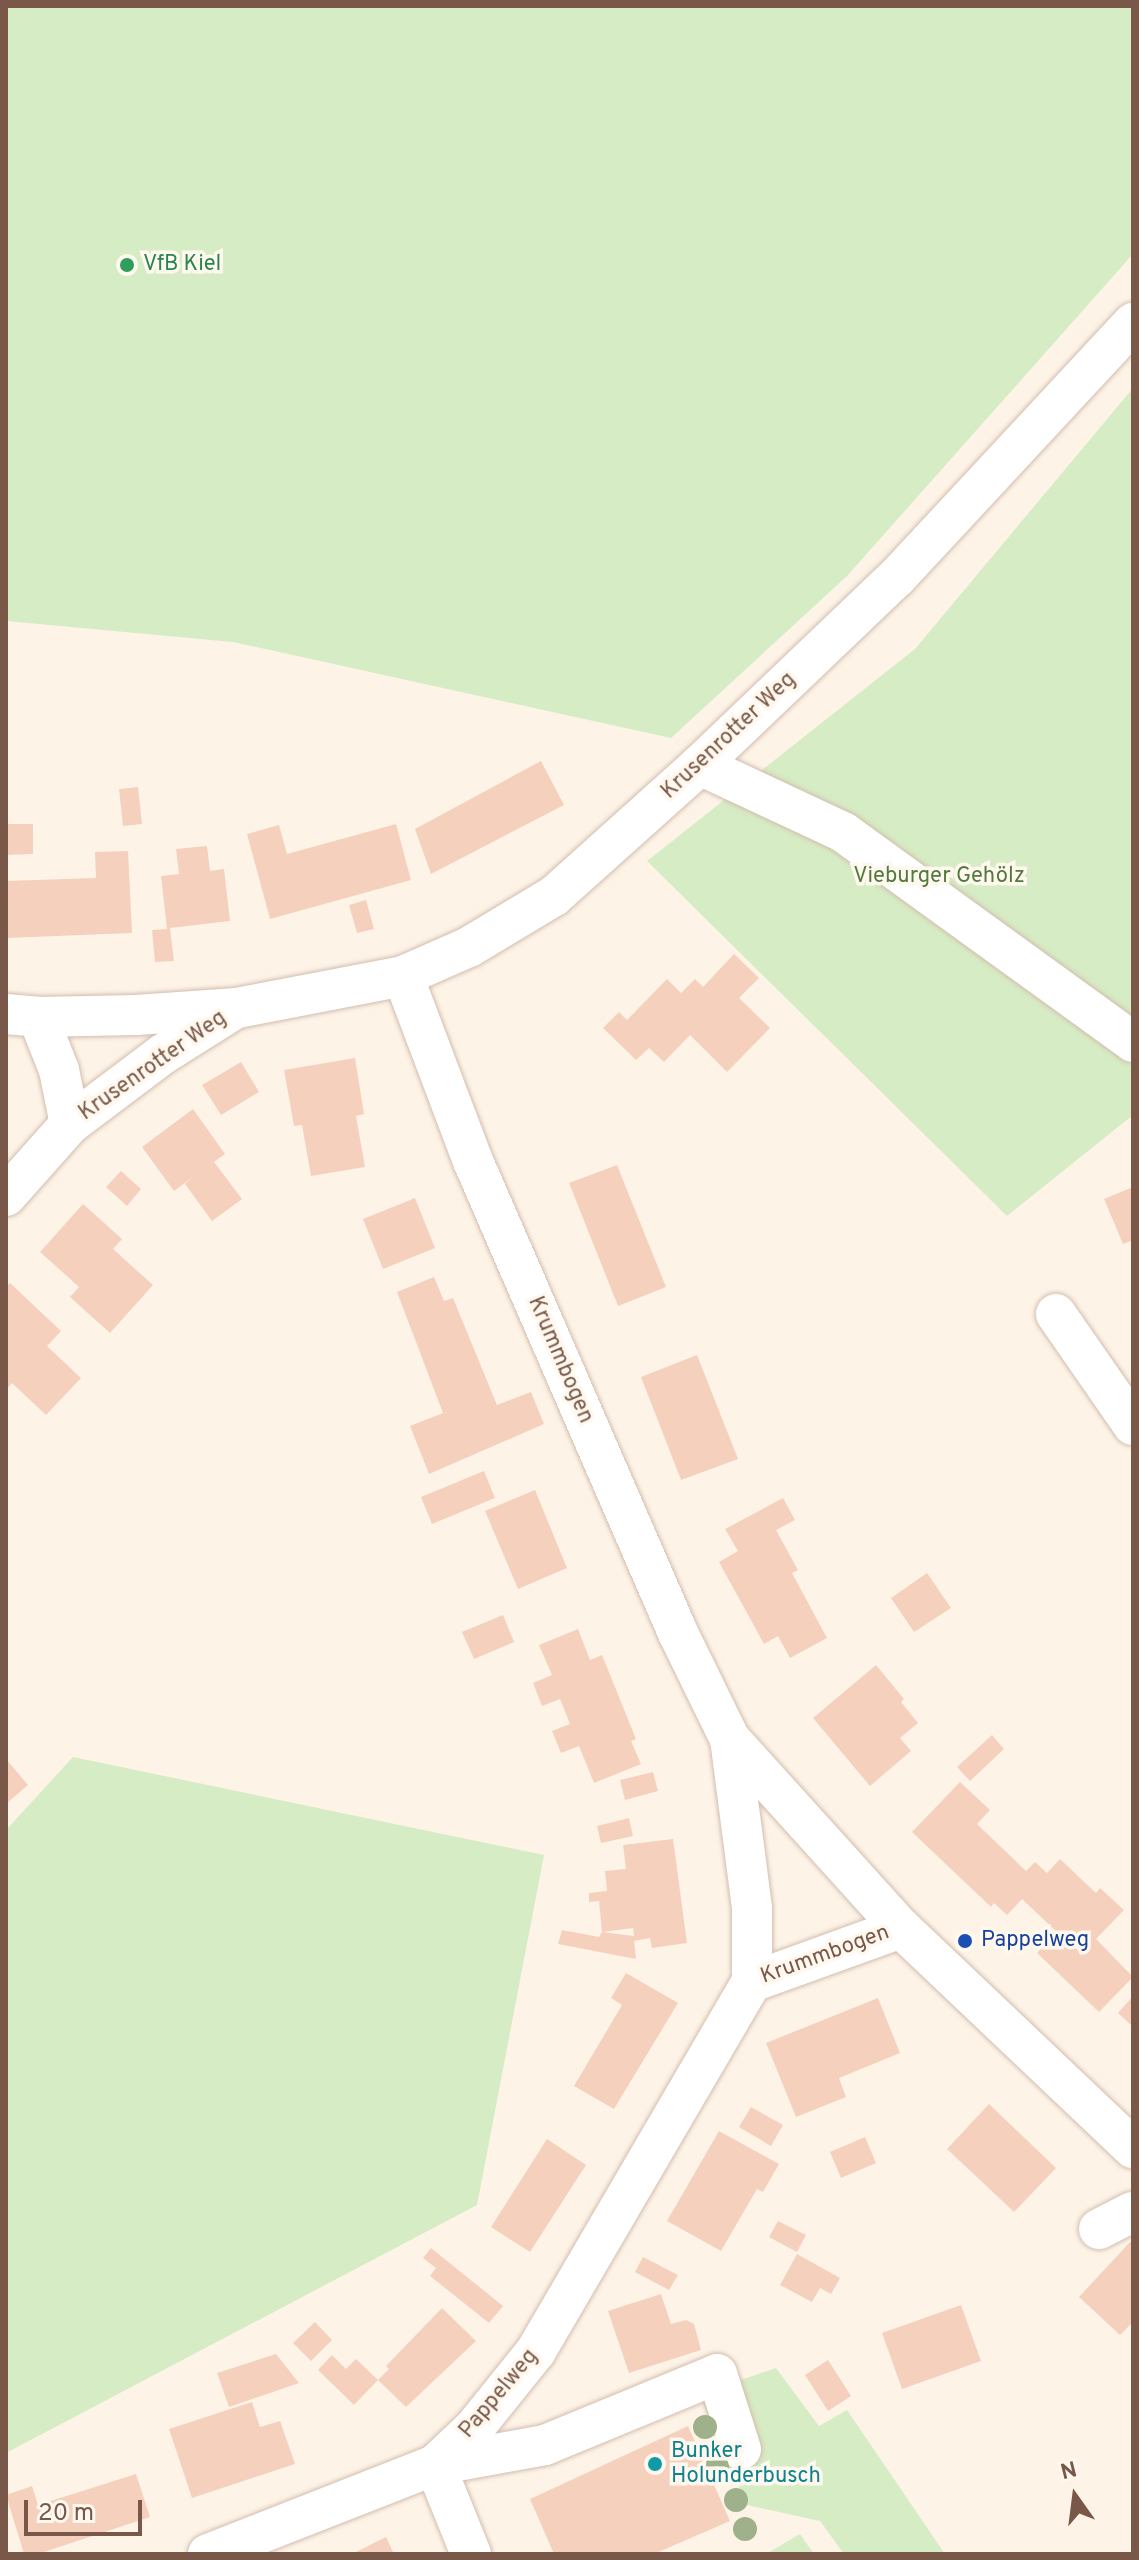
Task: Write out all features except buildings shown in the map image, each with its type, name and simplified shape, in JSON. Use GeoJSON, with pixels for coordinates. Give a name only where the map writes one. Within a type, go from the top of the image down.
{"type":"FeatureCollection","features":[{"type":"Feature","properties":{"kind":"street","name":"Krusenrotter Weg"},"geometry":{"type":"LineString","coordinates":[[22,1015],[237,1008],[403,976],[469,947],[554,896],[706,760],[897,577],[1133,323]]}},
{"type":"Feature","properties":{"kind":"street"},"geometry":{"type":"LineString","coordinates":[[706,760],[843,832],[1133,1042]]}},
{"type":"Feature","properties":{"kind":"street","name":"Krummbogen"},"geometry":{"type":"LineString","coordinates":[[403,976],[473,1161],[678,1633],[730,1739],[901,1928],[1133,2148]]}},
{"type":"Feature","properties":{"kind":"street"},"geometry":{"type":"LineString","coordinates":[[1077,1000],[1133,1007]]}},
{"type":"Feature","properties":{"kind":"street","name":"Krusenrotter Weg"},"geometry":{"type":"LineString","coordinates":[[6,1196],[70,1124],[163,1054],[237,1008]]}},
{"type":"Feature","properties":{"kind":"street","name":"Krusenrotter Weg"},"geometry":{"type":"LineString","coordinates":[[22,1015],[59,1070],[70,1124]]}},
{"type":"Feature","properties":{"kind":"street"},"geometry":{"type":"LineString","coordinates":[[1056,1314],[1133,1425]]}},
{"type":"Feature","properties":{"kind":"street","name":"Krummbogen"},"geometry":{"type":"LineString","coordinates":[[730,1739],[752,1908],[752,1982],[901,1928]]}},
{"type":"Feature","properties":{"kind":"street","name":"Pappelweg"},"geometry":{"type":"LineString","coordinates":[[208,2554],[435,2465],[475,2427],[536,2351],[752,1982]]}},
{"type":"Feature","properties":{"kind":"street"},"geometry":{"type":"LineString","coordinates":[[471,2554],[435,2465],[545,2445],[717,2374],[741,2449]]}},
{"type":"Feature","properties":{"kind":"green space"},"geometry":{"type":"Polygon","coordinates":[[[6,6],[1133,6],[1133,254],[847,576],[671,738],[233,642],[6,621],[6,6]]]}},
{"type":"Feature","properties":{"kind":"green space","name":"Vieburger Gehölz"},"geometry":{"type":"Polygon","coordinates":[[[1133,388],[1133,1115],[1007,1216],[647,861],[915,649],[1133,388]]]}},
{"type":"Feature","properties":{"kind":"green space"},"geometry":{"type":"Polygon","coordinates":[[[73,1757],[544,1855],[477,2205],[6,2453],[6,1830],[73,1757]]]}},
{"type":"Feature","properties":{"kind":"green space"},"geometry":{"type":"Polygon","coordinates":[[[776,2368],[819,2426],[847,2410],[945,2554],[844,2554],[820,2521],[747,2505],[699,2394],[776,2368]]]}},
{"type":"Feature","properties":{"kind":"green space"},"geometry":{"type":"Polygon","coordinates":[[[800,2534],[814,2554],[766,2554],[800,2534]]]}},
{"type":"Feature","properties":{"kind":"place","name":"VfB Kiel"},"geometry":{"type":"Point","coordinates":[127,265]}},
{"type":"Feature","properties":{"kind":"place","name":"Pappelweg"},"geometry":{"type":"Point","coordinates":[965,1941]}},
{"type":"Feature","properties":{"kind":"place","name":"Bunker Holunderbusch"},"geometry":{"type":"Point","coordinates":[655,2464]}}]}
